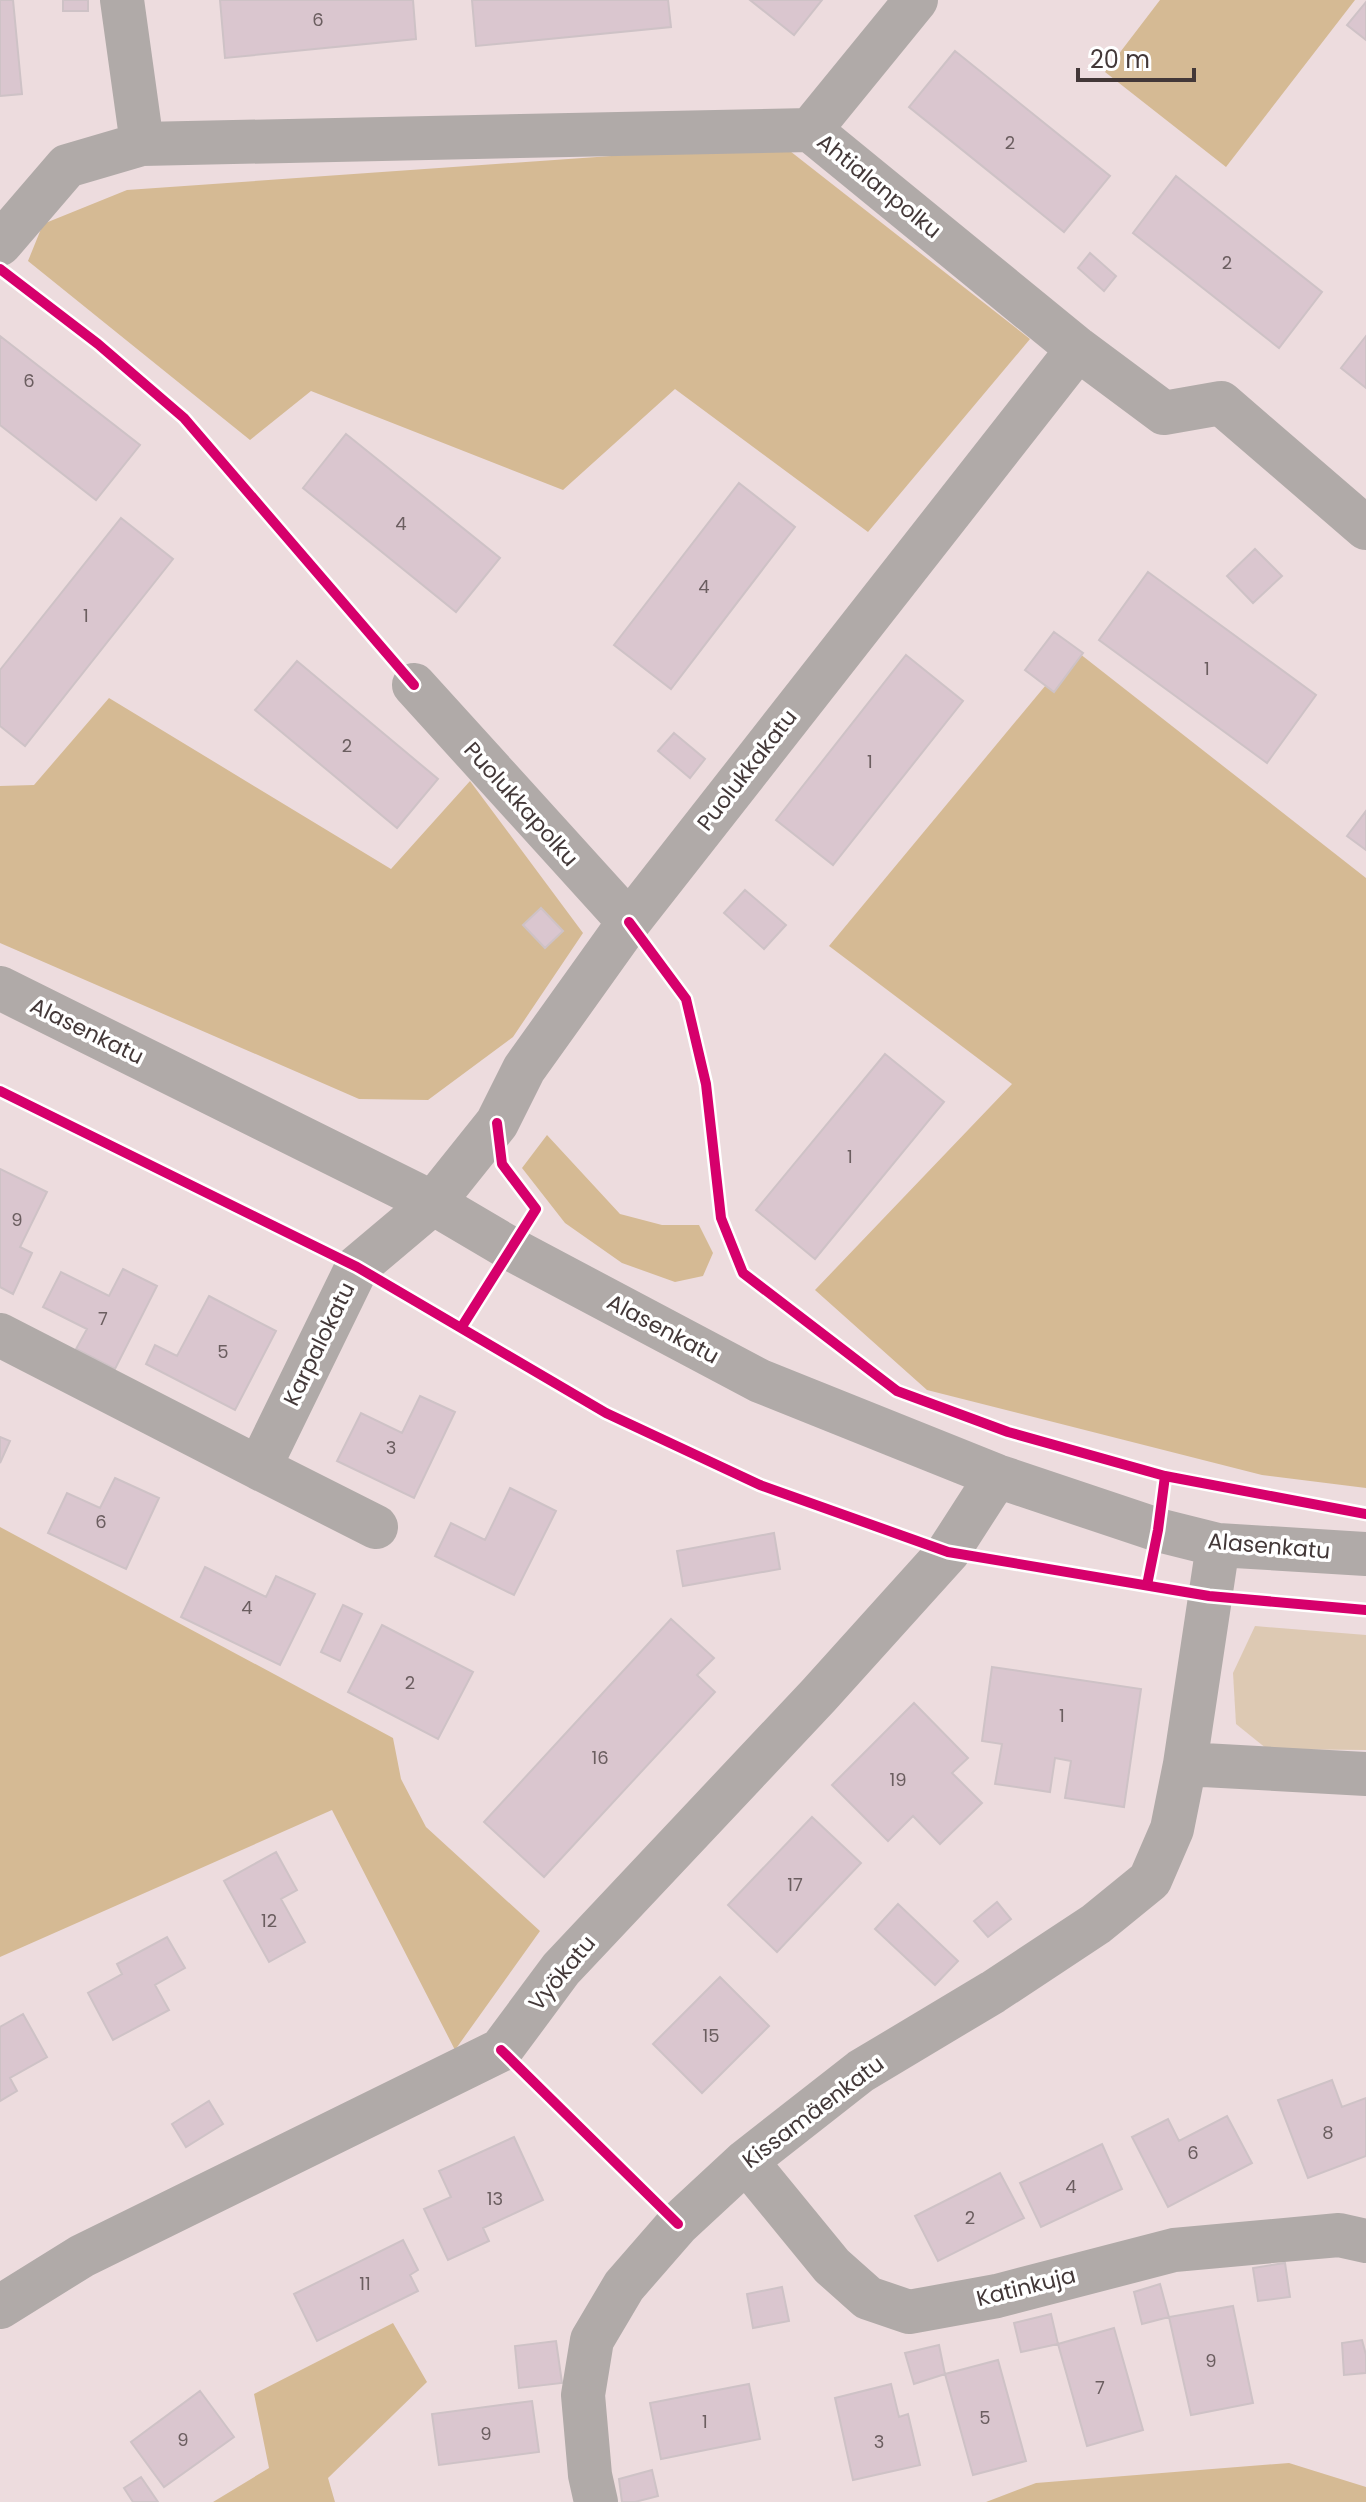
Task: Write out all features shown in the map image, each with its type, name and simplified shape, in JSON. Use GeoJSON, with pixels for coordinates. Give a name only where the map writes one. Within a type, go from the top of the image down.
{"type":"FeatureCollection","features":[{"type":"Feature","properties":{"kind":"street"},"geometry":{"type":"LineString","coordinates":[[122,0],[142,144]]}},
{"type":"Feature","properties":{"kind":"street"},"geometry":{"type":"LineString","coordinates":[[810,130],[916,0]]}},
{"type":"Feature","properties":{"kind":"street","name":"Ahtialanpolku"},"geometry":{"type":"LineString","coordinates":[[0,244],[67,166],[142,144],[810,130],[1078,349],[1164,413],[1221,403],[1366,528]]}},
{"type":"Feature","properties":{"kind":"street","name":"Puolukkakatu"},"geometry":{"type":"LineString","coordinates":[[433,1203],[497,1123],[524,1069],[629,922],[1078,349]]}},
{"type":"Feature","properties":{"kind":"street","name":"Puolukkapolku"},"geometry":{"type":"LineString","coordinates":[[414,685],[629,922]]}},
{"type":"Feature","properties":{"kind":"street","name":"Alasenkatu"},"geometry":{"type":"LineString","coordinates":[[0,988],[433,1203],[511,1249],[760,1381],[997,1476],[1158,1530],[1218,1545],[1366,1554]]}},
{"type":"Feature","properties":{"kind":"street","name":"Karpalokatu"},"geometry":{"type":"LineString","coordinates":[[259,1468],[357,1267],[433,1203]]}},
{"type":"Feature","properties":{"kind":"street"},"geometry":{"type":"LineString","coordinates":[[0,1335],[376,1527]]}},
{"type":"Feature","properties":{"kind":"street","name":"Vyökatu"},"geometry":{"type":"LineString","coordinates":[[0,2307],[82,2256],[501,2050],[561,1969],[818,1696],[948,1552],[997,1476]]}},
{"type":"Feature","properties":{"kind":"street","name":"Kissamäenkatu"},"geometry":{"type":"LineString","coordinates":[[596,2502],[590,2475],[583,2395],[592,2340],[624,2286],[678,2224],[746,2161],[861,2071],[993,1992],[1096,1924],[1150,1880],[1172,1829],[1185,1764],[1218,1545]]}},
{"type":"Feature","properties":{"kind":"street"},"geometry":{"type":"LineString","coordinates":[[1185,1764],[1366,1774]]}},
{"type":"Feature","properties":{"kind":"street","name":"Katinkuja"},"geometry":{"type":"LineString","coordinates":[[746,2161],[832,2266],[868,2298],[909,2312],[997,2296],[1174,2250],[1339,2235],[1366,2241]]}},
{"type":"Feature","properties":{"kind":"shaded area"},"geometry":{"type":"Polygon","coordinates":[[[1160,0],[1355,0],[1226,167],[1105,72],[1160,0]]]}},
{"type":"Feature","properties":{"kind":"shaded area"},"geometry":{"type":"Polygon","coordinates":[[[781,144],[1030,339],[868,532],[675,389],[563,490],[311,391],[250,440],[28,261],[43,224],[127,190],[781,144]]]}},
{"type":"Feature","properties":{"kind":"shaded area"},"geometry":{"type":"Polygon","coordinates":[[[1075,650],[1366,878],[1366,1488],[1262,1475],[927,1390],[815,1290],[1012,1084],[829,946],[1075,650]]]}},
{"type":"Feature","properties":{"kind":"shaded area"},"geometry":{"type":"Polygon","coordinates":[[[109,698],[391,869],[470,781],[583,933],[513,1037],[428,1100],[359,1099],[0,943],[0,786],[34,785],[109,698]]]}},
{"type":"Feature","properties":{"kind":"shaded area"},"geometry":{"type":"Polygon","coordinates":[[[547,1135],[620,1214],[662,1225],[699,1225],[713,1253],[703,1276],[675,1282],[622,1263],[565,1223],[522,1168],[547,1135]]]}},
{"type":"Feature","properties":{"kind":"shaded area"},"geometry":{"type":"Polygon","coordinates":[[[0,1527],[393,1738],[401,1779],[426,1827],[540,1931],[455,2050],[332,1810],[0,1957],[0,1527]]]}},
{"type":"Feature","properties":{"kind":"shaded area"},"geometry":{"type":"Polygon","coordinates":[[[1255,1626],[1366,1635],[1366,1750],[1267,1749],[1236,1724],[1233,1673],[1255,1626]]]}},
{"type":"Feature","properties":{"kind":"shaded area"},"geometry":{"type":"Polygon","coordinates":[[[393,2323],[427,2382],[328,2478],[335,2502],[213,2502],[269,2468],[254,2394],[393,2323]]]}},
{"type":"Feature","properties":{"kind":"shaded area"},"geometry":{"type":"Polygon","coordinates":[[[1289,2463],[1366,2487],[1366,2502],[986,2502],[1036,2483],[1289,2463]]]}},
{"type":"Feature","properties":{"kind":"building"},"geometry":{"type":"Polygon","coordinates":[[[0,0],[13,0],[22,94],[0,96],[0,0]]]}},
{"type":"Feature","properties":{"kind":"building"},"geometry":{"type":"Polygon","coordinates":[[[63,0],[88,0],[88,11],[63,11],[63,0]]]}},
{"type":"Feature","properties":{"kind":"building"},"geometry":{"type":"Polygon","coordinates":[[[220,0],[413,0],[416,39],[225,58],[220,0]]]}},
{"type":"Feature","properties":{"kind":"building"},"geometry":{"type":"Polygon","coordinates":[[[472,0],[668,0],[671,27],[476,46],[472,0]]]}},
{"type":"Feature","properties":{"kind":"building"},"geometry":{"type":"Polygon","coordinates":[[[750,0],[822,0],[794,35],[750,0]]]}},
{"type":"Feature","properties":{"kind":"building"},"geometry":{"type":"Polygon","coordinates":[[[1366,2],[1366,40],[1347,25],[1366,2]]]}},
{"type":"Feature","properties":{"kind":"building"},"geometry":{"type":"Polygon","coordinates":[[[955,51],[1110,176],[1064,232],[909,107],[955,51]]]}},
{"type":"Feature","properties":{"kind":"building"},"geometry":{"type":"Polygon","coordinates":[[[1176,176],[1322,292],[1279,348],[1133,233],[1176,176]]]}},
{"type":"Feature","properties":{"kind":"building"},"geometry":{"type":"Polygon","coordinates":[[[1090,253],[1116,276],[1104,291],[1078,268],[1090,253]]]}},
{"type":"Feature","properties":{"kind":"building"},"geometry":{"type":"Polygon","coordinates":[[[0,336],[140,445],[96,500],[0,425],[0,336]]]}},
{"type":"Feature","properties":{"kind":"building"},"geometry":{"type":"Polygon","coordinates":[[[1366,336],[1366,388],[1341,368],[1366,336]]]}},
{"type":"Feature","properties":{"kind":"building"},"geometry":{"type":"Polygon","coordinates":[[[346,434],[500,558],[456,612],[303,488],[346,434]]]}},
{"type":"Feature","properties":{"kind":"building"},"geometry":{"type":"Polygon","coordinates":[[[739,483],[795,527],[671,689],[614,645],[739,483]]]}},
{"type":"Feature","properties":{"kind":"building"},"geometry":{"type":"Polygon","coordinates":[[[121,518],[173,559],[25,746],[0,726],[0,670],[121,518]]]}},
{"type":"Feature","properties":{"kind":"building"},"geometry":{"type":"Polygon","coordinates":[[[1255,549],[1282,576],[1253,603],[1227,576],[1255,549]]]}},
{"type":"Feature","properties":{"kind":"building"},"geometry":{"type":"Polygon","coordinates":[[[1148,572],[1316,695],[1267,763],[1099,640],[1148,572]]]}},
{"type":"Feature","properties":{"kind":"building"},"geometry":{"type":"Polygon","coordinates":[[[1054,632],[1083,653],[1054,692],[1025,670],[1054,632]]]}},
{"type":"Feature","properties":{"kind":"building"},"geometry":{"type":"Polygon","coordinates":[[[906,655],[963,701],[833,865],[776,820],[906,655]]]}},
{"type":"Feature","properties":{"kind":"building"},"geometry":{"type":"Polygon","coordinates":[[[297,661],[438,779],[397,828],[255,710],[297,661]]]}},
{"type":"Feature","properties":{"kind":"building"},"geometry":{"type":"Polygon","coordinates":[[[674,733],[705,759],[690,778],[658,751],[674,733]]]}},
{"type":"Feature","properties":{"kind":"building"},"geometry":{"type":"Polygon","coordinates":[[[1366,811],[1366,850],[1347,836],[1366,811]]]}},
{"type":"Feature","properties":{"kind":"building"},"geometry":{"type":"Polygon","coordinates":[[[745,890],[786,925],[764,949],[724,913],[745,890]]]}},
{"type":"Feature","properties":{"kind":"building"},"geometry":{"type":"Polygon","coordinates":[[[541,908],[563,931],[545,948],[523,925],[541,908]]]}},
{"type":"Feature","properties":{"kind":"building"},"geometry":{"type":"Polygon","coordinates":[[[885,1054],[944,1102],[815,1259],[756,1210],[885,1054]]]}},
{"type":"Feature","properties":{"kind":"building"},"geometry":{"type":"Polygon","coordinates":[[[0,1169],[47,1192],[20,1247],[32,1253],[13,1294],[0,1287],[0,1169]]]}},
{"type":"Feature","properties":{"kind":"building"},"geometry":{"type":"Polygon","coordinates":[[[123,1269],[157,1286],[115,1369],[76,1349],[87,1329],[43,1307],[61,1272],[109,1296],[123,1269]]]}},
{"type":"Feature","properties":{"kind":"building"},"geometry":{"type":"Polygon","coordinates":[[[209,1296],[276,1331],[235,1410],[146,1364],[155,1345],[177,1356],[209,1296]]]}},
{"type":"Feature","properties":{"kind":"building"},"geometry":{"type":"Polygon","coordinates":[[[420,1396],[455,1412],[414,1498],[337,1461],[361,1413],[402,1433],[420,1396]]]}},
{"type":"Feature","properties":{"kind":"building"},"geometry":{"type":"Polygon","coordinates":[[[0,1437],[10,1441],[0,1463],[0,1437]]]}},
{"type":"Feature","properties":{"kind":"building"},"geometry":{"type":"Polygon","coordinates":[[[115,1478],[159,1498],[126,1569],[48,1533],[67,1493],[100,1508],[115,1478]]]}},
{"type":"Feature","properties":{"kind":"building"},"geometry":{"type":"Polygon","coordinates":[[[510,1488],[556,1511],[514,1595],[435,1556],[451,1523],[485,1540],[510,1488]]]}},
{"type":"Feature","properties":{"kind":"building"},"geometry":{"type":"Polygon","coordinates":[[[774,1533],[780,1569],[683,1586],[677,1551],[774,1533]]]}},
{"type":"Feature","properties":{"kind":"building"},"geometry":{"type":"Polygon","coordinates":[[[205,1567],[266,1597],[276,1576],[315,1594],[280,1665],[181,1617],[205,1567]]]}},
{"type":"Feature","properties":{"kind":"building"},"geometry":{"type":"Polygon","coordinates":[[[343,1605],[362,1614],[340,1661],[321,1652],[343,1605]]]}},
{"type":"Feature","properties":{"kind":"building"},"geometry":{"type":"Polygon","coordinates":[[[671,1619],[714,1658],[697,1675],[715,1692],[544,1877],[484,1822],[671,1619]]]}},
{"type":"Feature","properties":{"kind":"building"},"geometry":{"type":"Polygon","coordinates":[[[382,1625],[473,1672],[438,1739],[348,1692],[382,1625]]]}},
{"type":"Feature","properties":{"kind":"building"},"geometry":{"type":"Polygon","coordinates":[[[992,1667],[1141,1689],[1124,1807],[1065,1798],[1071,1761],[1055,1758],[1050,1792],[995,1784],[1002,1744],[982,1741],[992,1667]]]}},
{"type":"Feature","properties":{"kind":"building"},"geometry":{"type":"Polygon","coordinates":[[[914,1703],[968,1758],[952,1773],[982,1803],[940,1844],[913,1816],[888,1841],[832,1785],[914,1703]]]}},
{"type":"Feature","properties":{"kind":"building"},"geometry":{"type":"Polygon","coordinates":[[[812,1817],[861,1863],[777,1952],[728,1905],[812,1817]]]}},
{"type":"Feature","properties":{"kind":"building"},"geometry":{"type":"Polygon","coordinates":[[[276,1852],[297,1890],[281,1899],[305,1942],[269,1962],[224,1881],[276,1852]]]}},
{"type":"Feature","properties":{"kind":"building"},"geometry":{"type":"Polygon","coordinates":[[[997,1902],[1011,1919],[988,1937],[974,1921],[997,1902]]]}},
{"type":"Feature","properties":{"kind":"building"},"geometry":{"type":"Polygon","coordinates":[[[898,1904],[958,1961],[935,1985],[875,1929],[898,1904]]]}},
{"type":"Feature","properties":{"kind":"building"},"geometry":{"type":"Polygon","coordinates":[[[167,1937],[185,1968],[155,1985],[169,2010],[113,2040],[88,1993],[122,1974],[117,1964],[167,1937]]]}},
{"type":"Feature","properties":{"kind":"building"},"geometry":{"type":"Polygon","coordinates":[[[720,1977],[769,2026],[702,2093],[653,2044],[720,1977]]]}},
{"type":"Feature","properties":{"kind":"building"},"geometry":{"type":"Polygon","coordinates":[[[23,2014],[47,2057],[10,2078],[17,2091],[0,2101],[0,2027],[23,2014]]]}},
{"type":"Feature","properties":{"kind":"building"},"geometry":{"type":"Polygon","coordinates":[[[1332,2080],[1342,2107],[1366,2098],[1366,2156],[1308,2178],[1278,2100],[1332,2080]]]}},
{"type":"Feature","properties":{"kind":"building"},"geometry":{"type":"Polygon","coordinates":[[[209,2101],[223,2124],[186,2147],[172,2124],[209,2101]]]}},
{"type":"Feature","properties":{"kind":"building"},"geometry":{"type":"Polygon","coordinates":[[[1227,2116],[1252,2163],[1168,2207],[1132,2137],[1168,2119],[1179,2141],[1227,2116]]]}},
{"type":"Feature","properties":{"kind":"building"},"geometry":{"type":"Polygon","coordinates":[[[514,2137],[543,2200],[483,2228],[489,2241],[448,2260],[424,2209],[451,2197],[439,2171],[514,2137]]]}},
{"type":"Feature","properties":{"kind":"building"},"geometry":{"type":"Polygon","coordinates":[[[1102,2144],[1122,2189],[1041,2227],[1020,2183],[1102,2144]]]}},
{"type":"Feature","properties":{"kind":"building"},"geometry":{"type":"Polygon","coordinates":[[[1000,2173],[1024,2218],[938,2261],[915,2216],[1000,2173]]]}},
{"type":"Feature","properties":{"kind":"building"},"geometry":{"type":"Polygon","coordinates":[[[403,2240],[418,2270],[410,2275],[418,2291],[317,2341],[294,2294],[403,2240]]]}},
{"type":"Feature","properties":{"kind":"building"},"geometry":{"type":"Polygon","coordinates":[[[1285,2263],[1290,2297],[1258,2301],[1253,2268],[1285,2263]]]}},
{"type":"Feature","properties":{"kind":"building"},"geometry":{"type":"Polygon","coordinates":[[[1160,2284],[1169,2317],[1142,2324],[1134,2292],[1160,2284]]]}},
{"type":"Feature","properties":{"kind":"building"},"geometry":{"type":"Polygon","coordinates":[[[782,2287],[789,2321],[753,2328],[747,2294],[782,2287]]]}},
{"type":"Feature","properties":{"kind":"building"},"geometry":{"type":"Polygon","coordinates":[[[1233,2306],[1253,2403],[1191,2415],[1169,2317],[1233,2306]]]}},
{"type":"Feature","properties":{"kind":"building"},"geometry":{"type":"Polygon","coordinates":[[[1051,2314],[1058,2344],[1021,2352],[1014,2323],[1051,2314]]]}},
{"type":"Feature","properties":{"kind":"building"},"geometry":{"type":"Polygon","coordinates":[[[1114,2328],[1143,2430],[1087,2446],[1058,2344],[1114,2328]]]}},
{"type":"Feature","properties":{"kind":"building"},"geometry":{"type":"Polygon","coordinates":[[[1362,2340],[1366,2373],[1344,2375],[1342,2343],[1362,2340]]]}},
{"type":"Feature","properties":{"kind":"building"},"geometry":{"type":"Polygon","coordinates":[[[556,2341],[562,2383],[519,2388],[515,2346],[556,2341]]]}},
{"type":"Feature","properties":{"kind":"building"},"geometry":{"type":"Polygon","coordinates":[[[939,2345],[945,2374],[914,2384],[905,2353],[939,2345]]]}},
{"type":"Feature","properties":{"kind":"building"},"geometry":{"type":"Polygon","coordinates":[[[998,2360],[1026,2461],[973,2475],[945,2374],[998,2360]]]}},
{"type":"Feature","properties":{"kind":"building"},"geometry":{"type":"Polygon","coordinates":[[[749,2384],[760,2439],[661,2459],[650,2403],[749,2384]]]}},
{"type":"Feature","properties":{"kind":"building"},"geometry":{"type":"Polygon","coordinates":[[[891,2384],[899,2417],[908,2414],[920,2465],[853,2480],[835,2398],[891,2384]]]}},
{"type":"Feature","properties":{"kind":"building"},"geometry":{"type":"Polygon","coordinates":[[[200,2391],[234,2437],[164,2487],[131,2442],[200,2391]]]}},
{"type":"Feature","properties":{"kind":"building"},"geometry":{"type":"Polygon","coordinates":[[[532,2401],[539,2452],[439,2465],[432,2414],[532,2401]]]}},
{"type":"Feature","properties":{"kind":"building"},"geometry":{"type":"Polygon","coordinates":[[[652,2470],[658,2496],[622,2502],[619,2479],[652,2470]]]}},
{"type":"Feature","properties":{"kind":"building"},"geometry":{"type":"Polygon","coordinates":[[[141,2477],[158,2502],[133,2502],[124,2488],[141,2477]]]}},
{"type":"Feature","properties":{"kind":"cycle path"},"geometry":{"type":"LineString","coordinates":[[0,269],[98,344],[184,418],[414,685]]}},
{"type":"Feature","properties":{"kind":"cycle path"},"geometry":{"type":"LineString","coordinates":[[629,922],[686,999],[706,1084],[721,1218],[743,1273],[897,1391],[1008,1432],[1165,1476],[1147,1585]]}},
{"type":"Feature","properties":{"kind":"cycle path"},"geometry":{"type":"LineString","coordinates":[[0,1091],[357,1267],[606,1413],[760,1485],[948,1552],[1209,1596],[1366,1610]]}},
{"type":"Feature","properties":{"kind":"cycle path"},"geometry":{"type":"LineString","coordinates":[[461,1328],[536,1209],[502,1164],[497,1123]]}},
{"type":"Feature","properties":{"kind":"cycle path"},"geometry":{"type":"LineString","coordinates":[[1165,1476],[1366,1514]]}},
{"type":"Feature","properties":{"kind":"cycle path"},"geometry":{"type":"LineString","coordinates":[[501,2050],[678,2224]]}}]}
